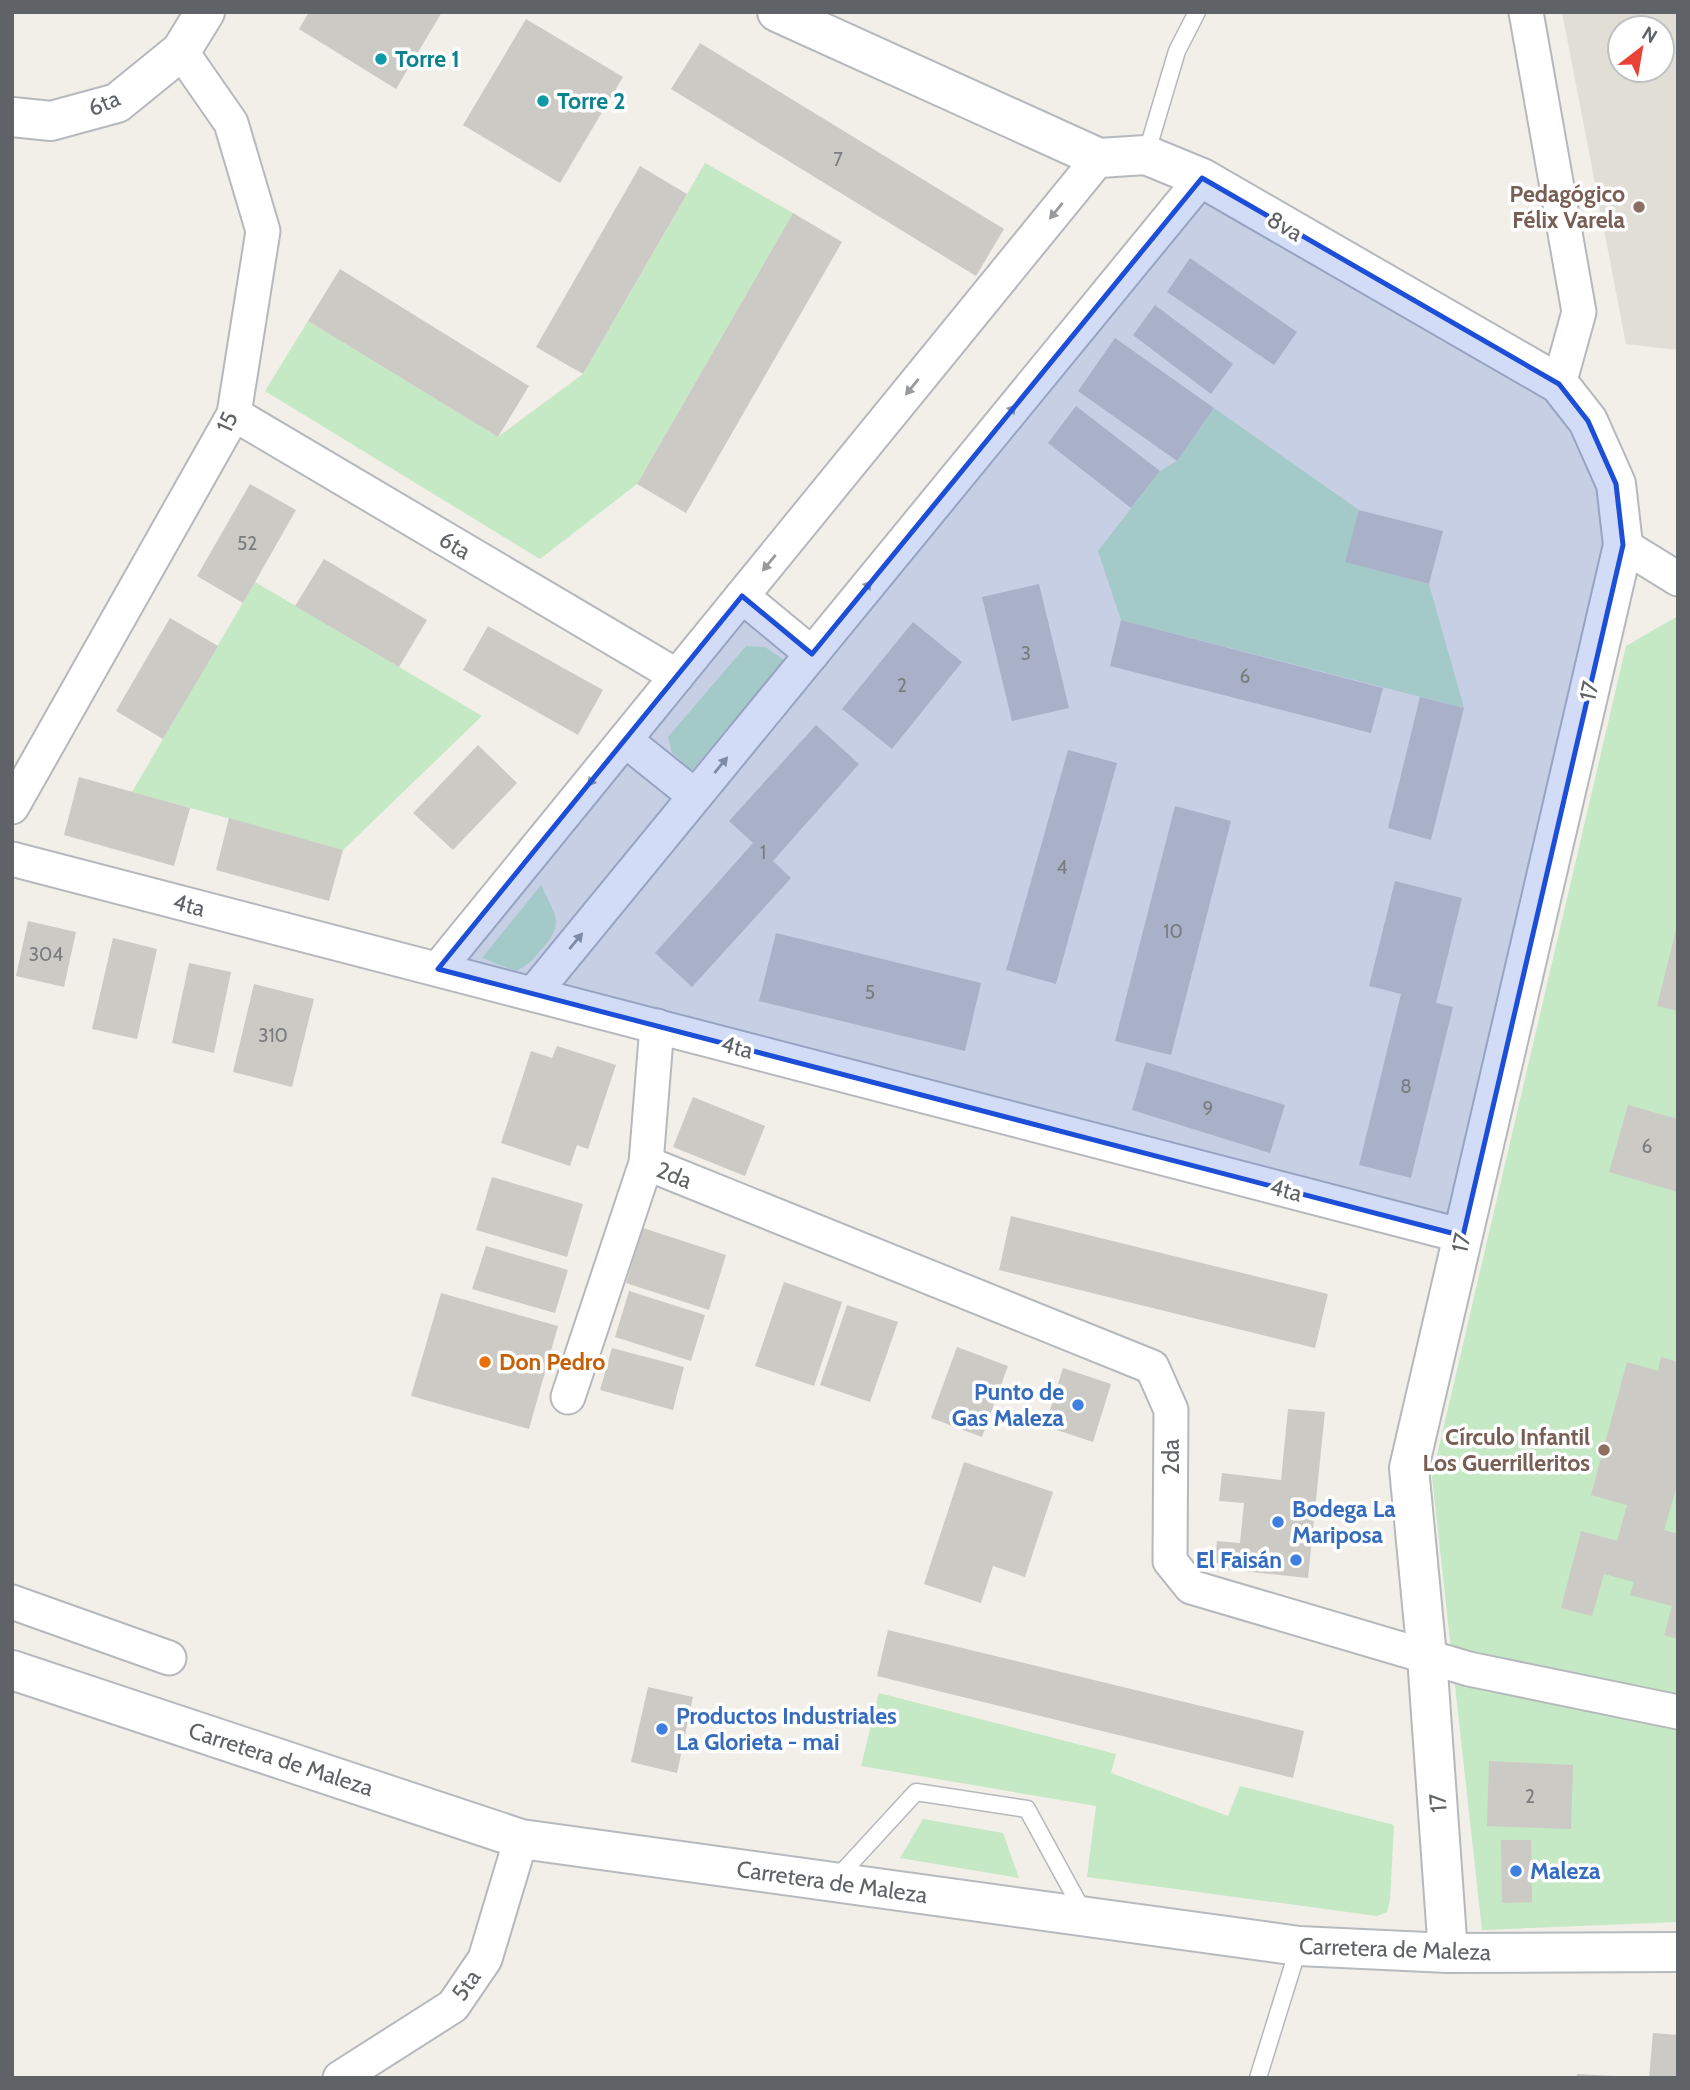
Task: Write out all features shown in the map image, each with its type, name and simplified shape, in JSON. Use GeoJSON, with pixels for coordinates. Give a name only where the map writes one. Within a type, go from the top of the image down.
{"type":"FeatureCollection","features":[{"type":"Feature","properties":{"kind":"street"},"geometry":{"type":"LineString","coordinates":[[181,51],[205,12]]}},
{"type":"Feature","properties":{"kind":"street"},"geometry":{"type":"LineString","coordinates":[[1526,12],[1579,312],[1559,384]]}},
{"type":"Feature","properties":{"kind":"street","name":"8va"},"geometry":{"type":"LineString","coordinates":[[781,13],[1099,158],[1146,155],[1202,178],[1559,384],[1588,421],[1616,484],[1623,545]]}},
{"type":"Feature","properties":{"kind":"street","name":"6ta"},"geometry":{"type":"LineString","coordinates":[[12,117],[51,121],[117,103],[181,51]]}},
{"type":"Feature","properties":{"kind":"street","name":"15"},"geometry":{"type":"LineString","coordinates":[[12,807],[234,414],[263,231],[231,124],[181,51]]}},
{"type":"Feature","properties":{"kind":"street"},"geometry":{"type":"LineString","coordinates":[[438,970],[1099,158]]}},
{"type":"Feature","properties":{"kind":"street"},"geometry":{"type":"LineString","coordinates":[[533,994],[1202,178]]}},
{"type":"Feature","properties":{"kind":"street","name":"6ta"},"geometry":{"type":"LineString","coordinates":[[234,414],[677,676]]}},
{"type":"Feature","properties":{"kind":"street"},"geometry":{"type":"LineString","coordinates":[[1623,545],[1678,579]]}},
{"type":"Feature","properties":{"kind":"street","name":"17"},"geometry":{"type":"LineString","coordinates":[[1448,1953],[1427,1657],[1409,1468],[1623,545]]}},
{"type":"Feature","properties":{"kind":"street"},"geometry":{"type":"LineString","coordinates":[[742,596],[812,654]]}},
{"type":"Feature","properties":{"kind":"street"},"geometry":{"type":"LineString","coordinates":[[625,740],[695,796]]}},
{"type":"Feature","properties":{"kind":"street","name":"4ta"},"geometry":{"type":"LineString","coordinates":[[12,859],[1462,1236]]}},
{"type":"Feature","properties":{"kind":"street"},"geometry":{"type":"LineString","coordinates":[[568,1397],[646,1163],[657,1026]]}},
{"type":"Feature","properties":{"kind":"street","name":"2da"},"geometry":{"type":"LineString","coordinates":[[646,1163],[1153,1367],[1171,1410],[1170,1561],[1191,1587],[1469,1670],[1678,1712]]}},
{"type":"Feature","properties":{"kind":"street"},"geometry":{"type":"LineString","coordinates":[[12,1602],[169,1658]]}},
{"type":"Feature","properties":{"kind":"street","name":"Carretera de Maleza"},"geometry":{"type":"LineString","coordinates":[[12,1670],[521,1839],[1299,1946],[1448,1953],[1678,1952]]}},
{"type":"Feature","properties":{"kind":"street","name":"5ta"},"geometry":{"type":"LineString","coordinates":[[341,2078],[453,2006],[485,1959],[521,1839]]}},
{"type":"Feature","properties":{"kind":"lane"},"geometry":{"type":"LineString","coordinates":[[1146,155],[1177,51],[1197,12]]}},
{"type":"Feature","properties":{"kind":"lane"},"geometry":{"type":"LineString","coordinates":[[834,1882],[916,1791],[1027,1809],[1086,1917]]}},
{"type":"Feature","properties":{"kind":"lane"},"geometry":{"type":"LineString","coordinates":[[1258,2078],[1299,1946]]}},
{"type":"Feature","properties":{"kind":"highlighted area"},"geometry":{"type":"Polygon","coordinates":[[[1202,178],[1559,384],[1588,421],[1616,484],[1623,545],[1463,1236],[438,969],[742,596],[812,654],[1202,178]]]}},
{"type":"Feature","properties":{"kind":"shaded area","name":"Pedagógico Félix Varela"},"geometry":{"type":"Polygon","coordinates":[[[1562,12],[1678,12],[1678,350],[1626,344],[1562,12]]]}},
{"type":"Feature","properties":{"kind":"green space"},"geometry":{"type":"Polygon","coordinates":[[[705,163],[793,213],[637,484],[540,559],[265,391],[308,321],[498,437],[583,374],[705,163]]]}},
{"type":"Feature","properties":{"kind":"green space"},"geometry":{"type":"Polygon","coordinates":[[[1214,408],[1359,510],[1346,562],[1429,584],[1464,708],[1121,620],[1098,551],[1160,471],[1177,461],[1214,408]]]}},
{"type":"Feature","properties":{"kind":"green space"},"geometry":{"type":"Polygon","coordinates":[[[255,582],[482,716],[343,850],[132,792],[255,582]]]}},
{"type":"Feature","properties":{"kind":"green space"},"geometry":{"type":"Polygon","coordinates":[[[1678,616],[1678,1922],[1482,1930],[1432,1477],[1626,646],[1678,616]]]}},
{"type":"Feature","properties":{"kind":"green space"},"geometry":{"type":"Polygon","coordinates":[[[746,646],[765,647],[784,660],[692,770],[672,753],[668,737],[746,646]]]}},
{"type":"Feature","properties":{"kind":"green space"},"geometry":{"type":"Polygon","coordinates":[[[541,885],[556,919],[554,932],[549,940],[532,960],[516,971],[482,958],[541,885]]]}},
{"type":"Feature","properties":{"kind":"green space"},"geometry":{"type":"Polygon","coordinates":[[[879,1693],[1116,1754],[1111,1773],[1228,1816],[1240,1786],[1394,1825],[1387,1912],[1377,1916],[1087,1877],[1096,1806],[861,1766],[879,1693]]]}},
{"type":"Feature","properties":{"kind":"green space"},"geometry":{"type":"Polygon","coordinates":[[[923,1819],[1003,1833],[1019,1878],[900,1858],[923,1819]]]}},
{"type":"Feature","properties":{"kind":"building","name":"Torre 1"},"geometry":{"type":"Polygon","coordinates":[[[309,12],[442,12],[396,89],[299,29],[309,12]]]}},
{"type":"Feature","properties":{"kind":"building","name":"Torre 2"},"geometry":{"type":"Polygon","coordinates":[[[526,19],[623,77],[560,183],[463,125],[526,19]]]}},
{"type":"Feature","properties":{"kind":"building"},"geometry":{"type":"Polygon","coordinates":[[[700,43],[1004,229],[976,276],[671,89],[700,43]]]}},
{"type":"Feature","properties":{"kind":"building"},"geometry":{"type":"Polygon","coordinates":[[[640,166],[687,194],[583,374],[536,347],[640,166]]]}},
{"type":"Feature","properties":{"kind":"building"},"geometry":{"type":"Polygon","coordinates":[[[793,213],[842,242],[686,513],[637,484],[793,213]]]}},
{"type":"Feature","properties":{"kind":"building"},"geometry":{"type":"Polygon","coordinates":[[[1190,258],[1297,332],[1274,365],[1167,292],[1190,258]]]}},
{"type":"Feature","properties":{"kind":"building"},"geometry":{"type":"Polygon","coordinates":[[[340,269],[529,386],[498,437],[308,321],[340,269]]]}},
{"type":"Feature","properties":{"kind":"building"},"geometry":{"type":"Polygon","coordinates":[[[1155,305],[1233,364],[1211,394],[1133,335],[1155,305]]]}},
{"type":"Feature","properties":{"kind":"building"},"geometry":{"type":"Polygon","coordinates":[[[1115,338],[1214,408],[1177,461],[1078,391],[1115,338]]]}},
{"type":"Feature","properties":{"kind":"building"},"geometry":{"type":"Polygon","coordinates":[[[1076,406],[1160,471],[1131,508],[1048,443],[1076,406]]]}},
{"type":"Feature","properties":{"kind":"building"},"geometry":{"type":"Polygon","coordinates":[[[250,484],[296,510],[243,603],[197,576],[250,484]]]}},
{"type":"Feature","properties":{"kind":"building"},"geometry":{"type":"Polygon","coordinates":[[[1359,510],[1443,531],[1429,584],[1345,562],[1359,510]]]}},
{"type":"Feature","properties":{"kind":"building"},"geometry":{"type":"Polygon","coordinates":[[[324,559],[427,620],[399,667],[295,606],[324,559]]]}},
{"type":"Feature","properties":{"kind":"building"},"geometry":{"type":"Polygon","coordinates":[[[1039,584],[1069,708],[1012,721],[982,597],[1039,584]]]}},
{"type":"Feature","properties":{"kind":"building"},"geometry":{"type":"Polygon","coordinates":[[[170,618],[218,646],[163,739],[116,711],[170,618]]]}},
{"type":"Feature","properties":{"kind":"building"},"geometry":{"type":"Polygon","coordinates":[[[1121,620],[1383,688],[1371,733],[1110,666],[1121,620]]]}},
{"type":"Feature","properties":{"kind":"building"},"geometry":{"type":"Polygon","coordinates":[[[913,622],[962,662],[892,749],[842,709],[913,622]]]}},
{"type":"Feature","properties":{"kind":"building"},"geometry":{"type":"Polygon","coordinates":[[[488,626],[603,690],[578,735],[463,670],[488,626]]]}},
{"type":"Feature","properties":{"kind":"building"},"geometry":{"type":"Polygon","coordinates":[[[1420,697],[1464,708],[1431,840],[1388,828],[1420,697]]]}},
{"type":"Feature","properties":{"kind":"building"},"geometry":{"type":"Polygon","coordinates":[[[816,725],[859,764],[773,861],[791,878],[692,987],[655,953],[753,843],[729,821],[816,725]]]}},
{"type":"Feature","properties":{"kind":"building"},"geometry":{"type":"Polygon","coordinates":[[[478,745],[517,783],[453,850],[413,813],[478,745]]]}},
{"type":"Feature","properties":{"kind":"building"},"geometry":{"type":"Polygon","coordinates":[[[1068,750],[1117,763],[1056,984],[1006,970],[1068,750]]]}},
{"type":"Feature","properties":{"kind":"building"},"geometry":{"type":"Polygon","coordinates":[[[79,777],[190,808],[174,866],[64,835],[79,777]]]}},
{"type":"Feature","properties":{"kind":"building"},"geometry":{"type":"Polygon","coordinates":[[[1175,806],[1231,821],[1171,1055],[1115,1041],[1175,806]]]}},
{"type":"Feature","properties":{"kind":"building"},"geometry":{"type":"Polygon","coordinates":[[[229,818],[343,850],[329,901],[216,870],[229,818]]]}},
{"type":"Feature","properties":{"kind":"building"},"geometry":{"type":"Polygon","coordinates":[[[1395,881],[1462,898],[1436,1003],[1453,1007],[1411,1178],[1359,1165],[1401,994],[1369,986],[1395,881]]]}},
{"type":"Feature","properties":{"kind":"building"},"geometry":{"type":"Polygon","coordinates":[[[28,921],[76,932],[64,987],[16,976],[28,921]]]}},
{"type":"Feature","properties":{"kind":"building"},"geometry":{"type":"Polygon","coordinates":[[[1678,926],[1678,1011],[1657,1006],[1678,926]]]}},
{"type":"Feature","properties":{"kind":"building"},"geometry":{"type":"Polygon","coordinates":[[[776,933],[981,983],[965,1051],[759,1001],[776,933]]]}},
{"type":"Feature","properties":{"kind":"building"},"geometry":{"type":"Polygon","coordinates":[[[113,938],[157,949],[137,1039],[92,1029],[113,938]]]}},
{"type":"Feature","properties":{"kind":"building"},"geometry":{"type":"Polygon","coordinates":[[[189,963],[231,972],[214,1053],[172,1043],[189,963]]]}},
{"type":"Feature","properties":{"kind":"building"},"geometry":{"type":"Polygon","coordinates":[[[254,984],[314,999],[292,1087],[233,1072],[254,984]]]}},
{"type":"Feature","properties":{"kind":"building"},"geometry":{"type":"Polygon","coordinates":[[[557,1046],[616,1065],[588,1149],[577,1145],[570,1166],[501,1143],[531,1051],[552,1058],[557,1046]]]}},
{"type":"Feature","properties":{"kind":"building"},"geometry":{"type":"Polygon","coordinates":[[[1146,1062],[1285,1105],[1270,1153],[1132,1110],[1146,1062]]]}},
{"type":"Feature","properties":{"kind":"building"},"geometry":{"type":"Polygon","coordinates":[[[693,1097],[765,1126],[745,1176],[673,1147],[693,1097]]]}},
{"type":"Feature","properties":{"kind":"building"},"geometry":{"type":"Polygon","coordinates":[[[1628,1105],[1678,1119],[1678,1192],[1609,1172],[1628,1105]]]}},
{"type":"Feature","properties":{"kind":"building"},"geometry":{"type":"Polygon","coordinates":[[[492,1177],[583,1204],[567,1257],[476,1230],[492,1177]]]}},
{"type":"Feature","properties":{"kind":"building"},"geometry":{"type":"Polygon","coordinates":[[[1011,1216],[1328,1294],[1315,1348],[999,1270],[1011,1216]]]}},
{"type":"Feature","properties":{"kind":"building"},"geometry":{"type":"Polygon","coordinates":[[[643,1228],[726,1255],[709,1310],[626,1283],[643,1228]]]}},
{"type":"Feature","properties":{"kind":"building"},"geometry":{"type":"Polygon","coordinates":[[[486,1246],[568,1270],[555,1313],[472,1289],[486,1246]]]}},
{"type":"Feature","properties":{"kind":"building"},"geometry":{"type":"Polygon","coordinates":[[[784,1282],[842,1302],[814,1386],[755,1366],[784,1282]]]}},
{"type":"Feature","properties":{"kind":"building"},"geometry":{"type":"Polygon","coordinates":[[[629,1291],[705,1315],[691,1361],[615,1337],[629,1291]]]}},
{"type":"Feature","properties":{"kind":"building"},"geometry":{"type":"Polygon","coordinates":[[[441,1293],[558,1326],[529,1429],[411,1396],[441,1293]]]}},
{"type":"Feature","properties":{"kind":"building"},"geometry":{"type":"Polygon","coordinates":[[[847,1305],[898,1322],[870,1402],[820,1385],[847,1305]]]}},
{"type":"Feature","properties":{"kind":"building"},"geometry":{"type":"Polygon","coordinates":[[[957,1347],[1008,1366],[982,1437],[931,1418],[957,1347]]]}},
{"type":"Feature","properties":{"kind":"building"},"geometry":{"type":"Polygon","coordinates":[[[612,1348],[684,1367],[673,1410],[600,1390],[612,1348]]]}},
{"type":"Feature","properties":{"kind":"building"},"geometry":{"type":"Polygon","coordinates":[[[1661,1357],[1678,1362],[1678,1482],[1664,1530],[1678,1534],[1678,1639],[1664,1635],[1672,1606],[1630,1595],[1634,1582],[1604,1574],[1592,1616],[1561,1608],[1581,1531],[1617,1541],[1627,1505],[1591,1495],[1627,1362],[1658,1371],[1661,1357]]]}},
{"type":"Feature","properties":{"kind":"building","name":"Punto de Gas Maleza"},"geometry":{"type":"Polygon","coordinates":[[[1063,1368],[1111,1384],[1093,1442],[1045,1426],[1063,1368]]]}},
{"type":"Feature","properties":{"kind":"building","name":"Bodega La Mariposa"},"geometry":{"type":"Polygon","coordinates":[[[1288,1409],[1325,1412],[1308,1578],[1214,1568],[1217,1541],[1240,1543],[1244,1503],[1219,1501],[1222,1473],[1281,1480],[1288,1409]]]}},
{"type":"Feature","properties":{"kind":"building"},"geometry":{"type":"Polygon","coordinates":[[[964,1462],[1053,1492],[1025,1577],[993,1566],[981,1603],[924,1584],[964,1462]]]}},
{"type":"Feature","properties":{"kind":"building"},"geometry":{"type":"Polygon","coordinates":[[[888,1630],[1304,1731],[1293,1778],[877,1676],[888,1630]]]}},
{"type":"Feature","properties":{"kind":"building","name":"Productos Industriales La Glorieta - mai"},"geometry":{"type":"Polygon","coordinates":[[[648,1687],[693,1697],[677,1773],[631,1762],[648,1687]]]}},
{"type":"Feature","properties":{"kind":"building"},"geometry":{"type":"Polygon","coordinates":[[[1489,1761],[1573,1765],[1571,1829],[1487,1826],[1489,1761]]]}},
{"type":"Feature","properties":{"kind":"building","name":"Maleza"},"geometry":{"type":"Polygon","coordinates":[[[1501,1840],[1531,1840],[1532,1902],[1502,1903],[1501,1840]]]}},
{"type":"Feature","properties":{"kind":"building"},"geometry":{"type":"Polygon","coordinates":[[[1653,2033],[1678,2035],[1678,2078],[1649,2078],[1653,2033]]]}},
{"type":"Feature","properties":{"kind":"building"},"geometry":{"type":"Polygon","coordinates":[[[1577,2074],[1614,2076],[1614,2078],[1576,2078],[1577,2074]]]}},
{"type":"Feature","properties":{"kind":"place","name":"Torre 1"},"geometry":{"type":"Point","coordinates":[381,59]}},
{"type":"Feature","properties":{"kind":"place","name":"Torre 2"},"geometry":{"type":"Point","coordinates":[543,101]}},
{"type":"Feature","properties":{"kind":"place","name":"Pedagógico Félix Varela"},"geometry":{"type":"Point","coordinates":[1639,207]}},
{"type":"Feature","properties":{"kind":"place","name":"Don Pedro"},"geometry":{"type":"Point","coordinates":[485,1362]}},
{"type":"Feature","properties":{"kind":"place","name":"Punto de Gas Maleza"},"geometry":{"type":"Point","coordinates":[1078,1405]}},
{"type":"Feature","properties":{"kind":"place","name":"Círculo Infantil Los Guerrilleritos"},"geometry":{"type":"Point","coordinates":[1604,1450]}},
{"type":"Feature","properties":{"kind":"place","name":"Bodega La Mariposa"},"geometry":{"type":"Point","coordinates":[1278,1522]}},
{"type":"Feature","properties":{"kind":"place","name":"El Faisán"},"geometry":{"type":"Point","coordinates":[1296,1560]}},
{"type":"Feature","properties":{"kind":"place","name":"Productos Industriales La Glorieta - mai"},"geometry":{"type":"Point","coordinates":[662,1729]}},
{"type":"Feature","properties":{"kind":"place","name":"Maleza"},"geometry":{"type":"Point","coordinates":[1516,1871]}}]}
